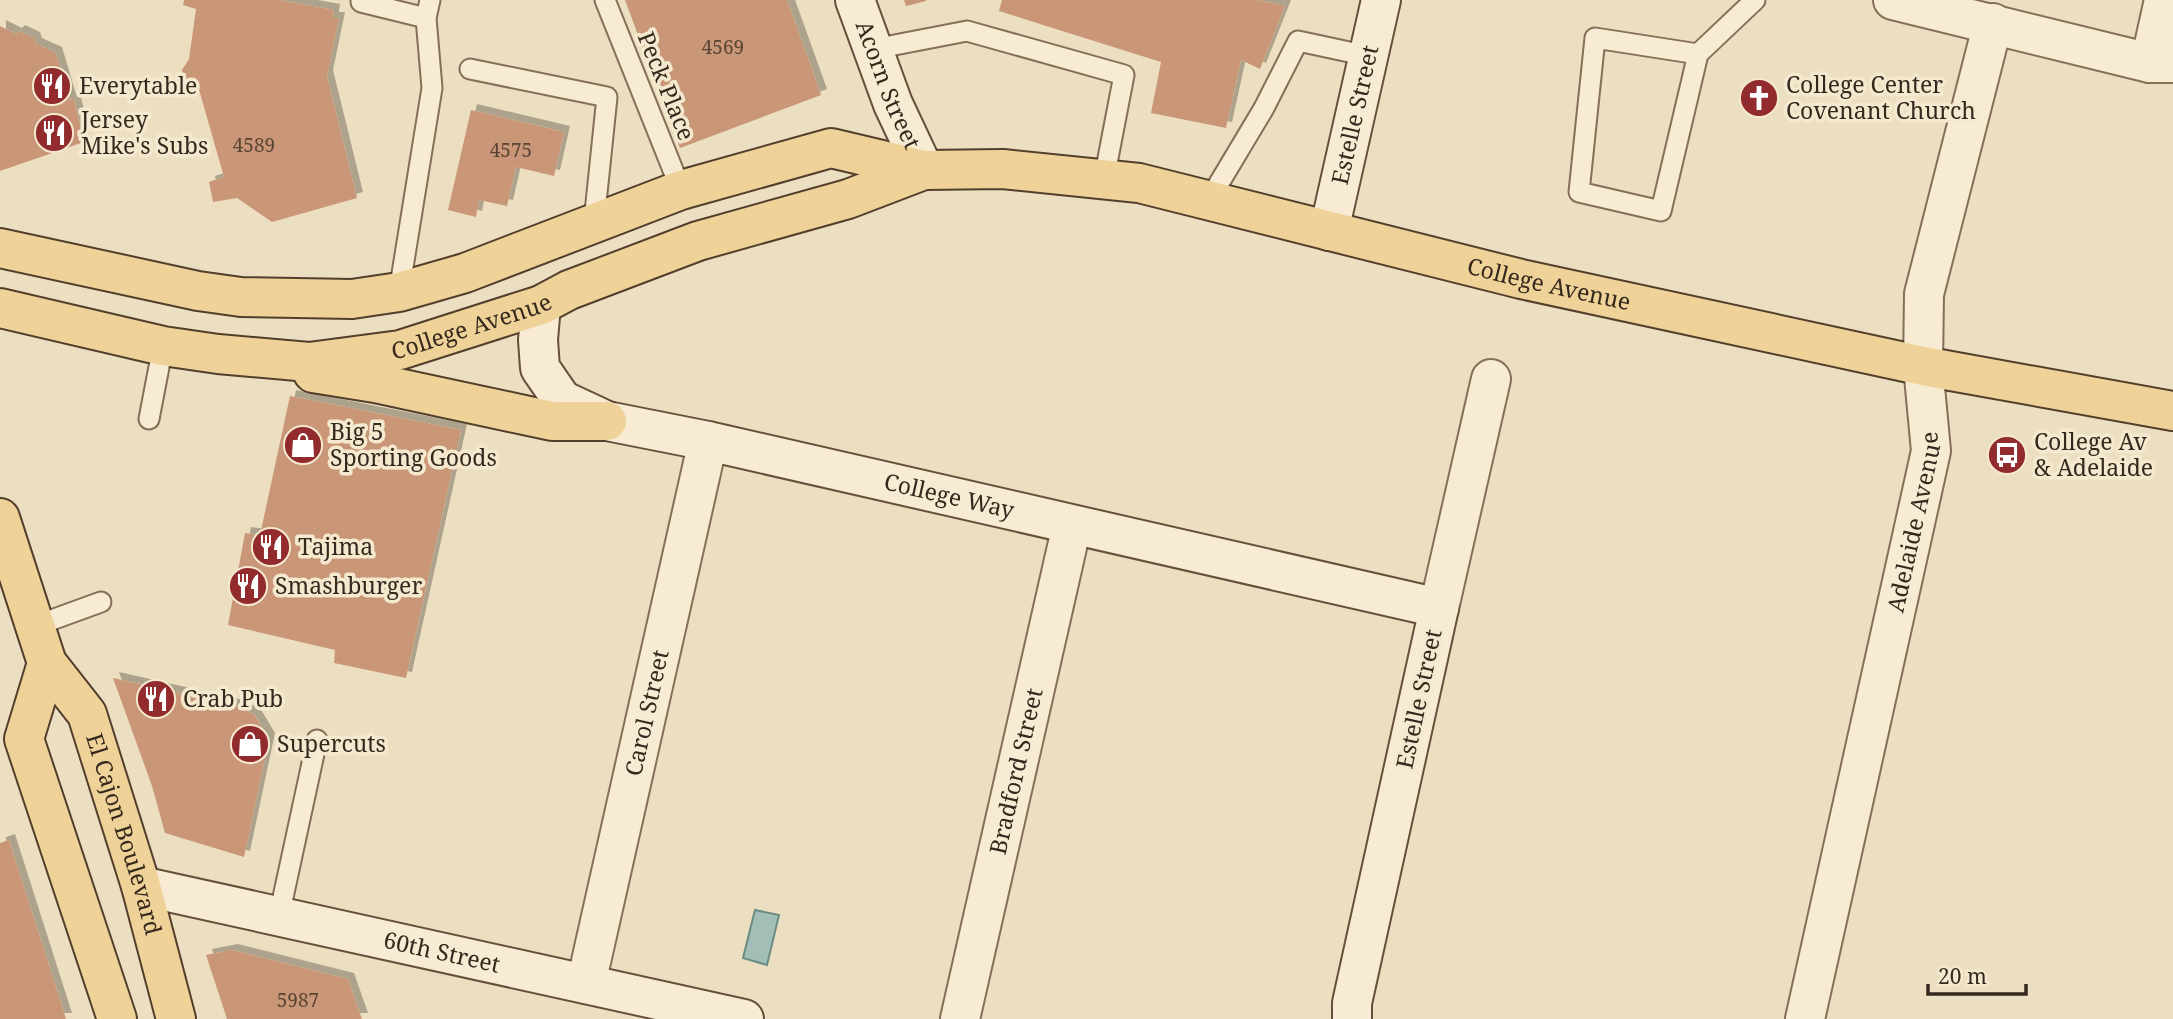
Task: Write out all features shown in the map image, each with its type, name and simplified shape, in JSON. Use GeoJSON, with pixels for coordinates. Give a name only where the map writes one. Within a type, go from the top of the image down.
{"type":"FeatureCollection","features":[{"type":"Feature","properties":{"kind":"main road","name":"College Avenue"},"geometry":{"type":"LineString","coordinates":[[0,248],[173,286],[241,297],[352,299],[399,292],[465,273],[681,190],[831,148],[924,170],[1003,169],[1139,183],[1534,281],[1923,366],[2173,411]]}},
{"type":"Feature","properties":{"kind":"main road","name":"College Avenue"},"geometry":{"type":"LineString","coordinates":[[0,307],[163,346],[218,354],[309,362],[400,349],[541,305],[569,290],[698,241],[848,199],[924,170]]}},
{"type":"Feature","properties":{"kind":"main road"},"geometry":{"type":"LineString","coordinates":[[218,354],[374,383],[552,421],[607,421]]}},
{"type":"Feature","properties":{"kind":"main road","name":"El Cajon Boulevard"},"geometry":{"type":"LineString","coordinates":[[0,518],[47,663],[87,714],[141,886],[176,1019]]}},
{"type":"Feature","properties":{"kind":"main road"},"geometry":{"type":"LineString","coordinates":[[47,663],[24,739],[117,1019]]}},
{"type":"Feature","properties":{"kind":"street","name":"Acorn Street"},"geometry":{"type":"LineString","coordinates":[[855,0],[893,104],[924,170]]}},
{"type":"Feature","properties":{"kind":"street","name":"Estelle Street"},"geometry":{"type":"LineString","coordinates":[[1329,231],[1381,0]]}},
{"type":"Feature","properties":{"kind":"street"},"geometry":{"type":"LineString","coordinates":[[1894,0],[2161,63],[2164,0]]}},
{"type":"Feature","properties":{"kind":"street","name":"Adelaide Avenue"},"geometry":{"type":"LineString","coordinates":[[1805,1019],[1931,450],[1923,366],[1924,294],[1993,23]]}},
{"type":"Feature","properties":{"kind":"street","name":"College Way"},"geometry":{"type":"LineString","coordinates":[[541,305],[538,340],[540,368],[562,401],[607,421],[708,441],[1440,608]]}},
{"type":"Feature","properties":{"kind":"street","name":"Estelle Street"},"geometry":{"type":"LineString","coordinates":[[1352,1019],[1352,1003],[1492,379]]}},
{"type":"Feature","properties":{"kind":"street","name":"Carol Street"},"geometry":{"type":"LineString","coordinates":[[586,984],[708,441]]}},
{"type":"Feature","properties":{"kind":"street","name":"Bradford Street"},"geometry":{"type":"LineString","coordinates":[[960,1019],[1072,524]]}},
{"type":"Feature","properties":{"kind":"street","name":"60th Street"},"geometry":{"type":"LineString","coordinates":[[141,886],[586,984],[636,1007],[744,1019]]}},
{"type":"Feature","properties":{"kind":"lane"},"geometry":{"type":"LineString","coordinates":[[361,0],[428,9],[432,88],[399,292]]}},
{"type":"Feature","properties":{"kind":"lane","name":"Peck Place"},"geometry":{"type":"LineString","coordinates":[[605,0],[681,190]]}},
{"type":"Feature","properties":{"kind":"lane"},"geometry":{"type":"LineString","coordinates":[[1698,54],[1595,38],[1579,192],[1661,211],[1698,54],[1755,0]]}},
{"type":"Feature","properties":{"kind":"lane"},"geometry":{"type":"LineString","coordinates":[[874,49],[967,31],[1124,75],[1104,179]]}},
{"type":"Feature","properties":{"kind":"lane"},"geometry":{"type":"LineString","coordinates":[[1209,200],[1264,108],[1298,41],[1368,56]]}},
{"type":"Feature","properties":{"kind":"lane"},"geometry":{"type":"LineString","coordinates":[[470,69],[607,96],[594,222]]}},
{"type":"Feature","properties":{"kind":"lane"},"geometry":{"type":"LineString","coordinates":[[149,419],[163,346]]}},
{"type":"Feature","properties":{"kind":"lane"},"geometry":{"type":"LineString","coordinates":[[36,626],[101,601]]}},
{"type":"Feature","properties":{"kind":"lane"},"geometry":{"type":"LineString","coordinates":[[279,916],[317,740]]}},
{"type":"Feature","properties":{"kind":"water"},"geometry":{"type":"Polygon","coordinates":[[[755,910],[779,915],[767,965],[743,958],[755,910]]]}},
{"type":"Feature","properties":{"kind":"building"},"geometry":{"type":"Polygon","coordinates":[[[184,0],[279,0],[334,10],[333,18],[339,18],[327,76],[357,198],[272,222],[237,198],[213,202],[209,182],[224,177],[198,86],[184,88],[182,70],[189,59],[196,9],[183,5],[184,0]]]}},
{"type":"Feature","properties":{"kind":"building"},"geometry":{"type":"Polygon","coordinates":[[[625,0],[787,0],[821,95],[680,148],[625,0]]]}},
{"type":"Feature","properties":{"kind":"building"},"geometry":{"type":"Polygon","coordinates":[[[904,0],[926,0],[926,1],[906,6],[904,0]]]}},
{"type":"Feature","properties":{"kind":"building"},"geometry":{"type":"Polygon","coordinates":[[[1002,0],[1258,0],[1285,6],[1260,69],[1241,60],[1226,128],[1151,113],[1161,62],[999,11],[1002,0]]]}},
{"type":"Feature","properties":{"kind":"building"},"geometry":{"type":"Polygon","coordinates":[[[0,26],[16,34],[19,31],[34,38],[36,44],[56,53],[70,100],[74,99],[84,142],[0,171],[0,26]]]}},
{"type":"Feature","properties":{"kind":"building"},"geometry":{"type":"Polygon","coordinates":[[[471,110],[564,132],[554,176],[516,167],[507,206],[479,200],[476,217],[448,210],[471,110]]]}},
{"type":"Feature","properties":{"kind":"building"},"geometry":{"type":"Polygon","coordinates":[[[290,396],[461,430],[406,678],[334,663],[335,650],[228,625],[245,533],[260,535],[290,396]]]}},
{"type":"Feature","properties":{"kind":"building"},"geometry":{"type":"Polygon","coordinates":[[[113,678],[233,705],[254,714],[269,739],[244,857],[165,833],[152,786],[113,678]]]}},
{"type":"Feature","properties":{"kind":"building"},"geometry":{"type":"Polygon","coordinates":[[[9,840],[66,1019],[0,1019],[0,843],[9,840]]]}},
{"type":"Feature","properties":{"kind":"building"},"geometry":{"type":"Polygon","coordinates":[[[232,950],[348,979],[362,1019],[227,1019],[206,955],[232,950]]]}},
{"type":"Feature","properties":{"kind":"place","name":"Everytable"},"geometry":{"type":"Point","coordinates":[52,86]}},
{"type":"Feature","properties":{"kind":"place","name":"College Center Covenant Church"},"geometry":{"type":"Point","coordinates":[1759,98]}},
{"type":"Feature","properties":{"kind":"place","name":"Jersey Mike's Subs"},"geometry":{"type":"Point","coordinates":[54,133]}},
{"type":"Feature","properties":{"kind":"place","name":"Big 5 Sporting Goods"},"geometry":{"type":"Point","coordinates":[303,445]}},
{"type":"Feature","properties":{"kind":"place","name":"College Av & Adelaide"},"geometry":{"type":"Point","coordinates":[2007,455]}},
{"type":"Feature","properties":{"kind":"place","name":"Tajima"},"geometry":{"type":"Point","coordinates":[271,547]}},
{"type":"Feature","properties":{"kind":"place","name":"Smashburger"},"geometry":{"type":"Point","coordinates":[248,586]}},
{"type":"Feature","properties":{"kind":"place","name":"Crab Pub"},"geometry":{"type":"Point","coordinates":[156,699]}},
{"type":"Feature","properties":{"kind":"place","name":"Supercuts"},"geometry":{"type":"Point","coordinates":[250,744]}}]}
